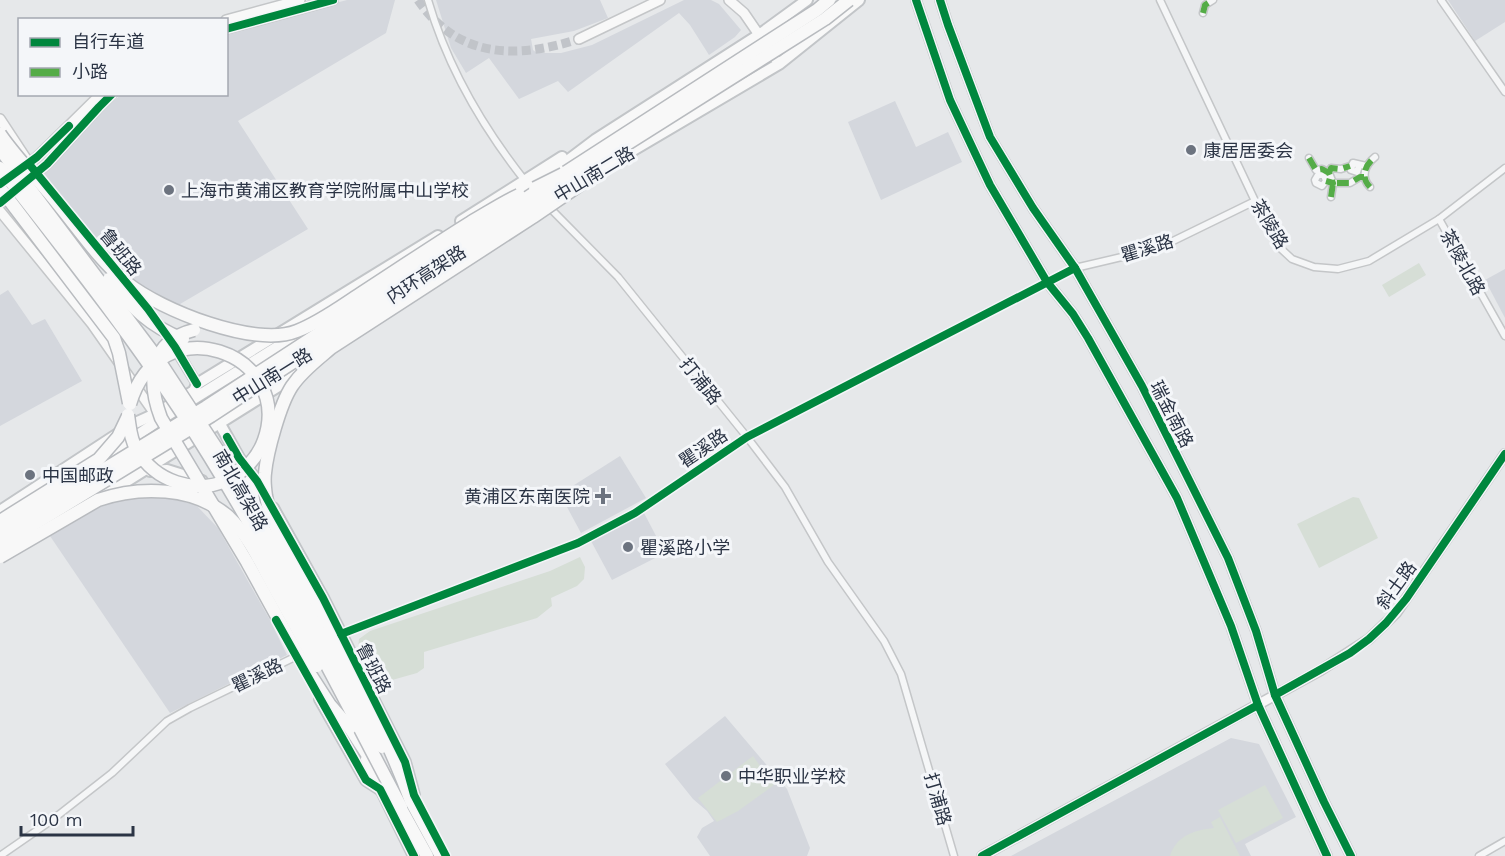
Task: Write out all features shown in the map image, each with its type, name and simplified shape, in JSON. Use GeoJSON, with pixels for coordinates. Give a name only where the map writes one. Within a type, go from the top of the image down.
{"type":"FeatureCollection","features":[{"type":"Feature","properties":{"kind":"highway","name":"内环高架路"},"geometry":{"type":"LineString","coordinates":[[0,533],[206,407],[817,10],[829,0]]}},
{"type":"Feature","properties":{"kind":"highway","name":"内环高架路"},"geometry":{"type":"LineString","coordinates":[[0,545],[211,416],[400,290],[825,19],[849,0]]}},
{"type":"Feature","properties":{"kind":"highway"},"geometry":{"type":"LineString","coordinates":[[187,486],[208,486],[231,479],[245,468],[256,456],[291,387],[310,365],[331,348],[573,190],[638,145],[685,107]]}},
{"type":"Feature","properties":{"kind":"highway"},"geometry":{"type":"LineString","coordinates":[[0,134],[5,149],[134,310],[170,334],[231,355],[253,374],[266,401],[268,414],[264,440],[267,500],[278,529],[364,692],[393,754],[409,801]]}},
{"type":"Feature","properties":{"kind":"highway"},"geometry":{"type":"LineString","coordinates":[[5,149],[57,202],[97,252],[127,283],[153,300],[223,328],[264,336],[296,332],[335,310],[510,199],[563,174]]}},
{"type":"Feature","properties":{"kind":"highway","name":"南北高架路"},"geometry":{"type":"LineString","coordinates":[[5,149],[158,359],[219,452],[254,512],[409,801],[427,856]]}},
{"type":"Feature","properties":{"kind":"highway","name":"南北高架路"},"geometry":{"type":"LineString","coordinates":[[0,168],[87,280],[149,365],[211,458],[293,603],[409,801],[444,856]]}},
{"type":"Feature","properties":{"kind":"highway"},"geometry":{"type":"LineString","coordinates":[[0,186],[114,338],[129,409],[130,433],[136,449],[149,467],[167,479],[187,486],[234,523],[255,552],[350,728]]}},
{"type":"Feature","properties":{"kind":"highway"},"geometry":{"type":"LineString","coordinates":[[223,328],[181,333],[170,341],[154,365],[155,404],[161,418],[330,705],[409,801]]}},
{"type":"Feature","properties":{"kind":"highway"},"geometry":{"type":"LineString","coordinates":[[0,521],[99,459],[118,437],[137,383],[158,360],[181,350],[212,349]]}},
{"type":"Feature","properties":{"kind":"highway"},"geometry":{"type":"LineString","coordinates":[[265,473],[282,407]]}},
{"type":"Feature","properties":{"kind":"highway"},"geometry":{"type":"LineString","coordinates":[[0,557],[98,500],[167,479]]}},
{"type":"Feature","properties":{"kind":"highway"},"geometry":{"type":"LineString","coordinates":[[127,492],[164,491],[212,505]]}},
{"type":"Feature","properties":{"kind":"main road"},"geometry":{"type":"LineString","coordinates":[[228,20],[298,2],[333,0]]}},
{"type":"Feature","properties":{"kind":"main road"},"geometry":{"type":"LineString","coordinates":[[579,39],[660,0]]}},
{"type":"Feature","properties":{"kind":"main road"},"geometry":{"type":"LineString","coordinates":[[729,0],[744,13],[779,64]]}},
{"type":"Feature","properties":{"kind":"main road","name":"中山南二路"},"geometry":{"type":"LineString","coordinates":[[160,417],[203,394],[270,352],[528,184],[565,155],[595,140],[759,34],[807,0]]}},
{"type":"Feature","properties":{"kind":"main road","name":"中山南二路"},"geometry":{"type":"LineString","coordinates":[[178,447],[209,425],[239,410],[387,319],[537,220],[545,203],[779,64],[859,0]]}},
{"type":"Feature","properties":{"kind":"main road","name":"瑞金南路"},"geometry":{"type":"LineString","coordinates":[[916,0],[950,100],[985,174],[1023,245],[1088,338],[1177,498],[1231,626],[1258,705],[1327,856]]}},
{"type":"Feature","properties":{"kind":"main road","name":"瑞金南路"},"geometry":{"type":"LineString","coordinates":[[940,0],[990,137],[1033,208],[1075,268],[1142,386],[1228,558],[1256,631],[1275,695],[1351,856]]}},
{"type":"Feature","properties":{"kind":"main road"},"geometry":{"type":"LineString","coordinates":[[228,28],[298,2]]}},
{"type":"Feature","properties":{"kind":"main road"},"geometry":{"type":"LineString","coordinates":[[0,186],[29,164],[99,96]]}},
{"type":"Feature","properties":{"kind":"main road"},"geometry":{"type":"LineString","coordinates":[[0,203],[37,172],[110,96]]}},
{"type":"Feature","properties":{"kind":"main road","name":"鲁班路"},"geometry":{"type":"LineString","coordinates":[[0,119],[29,164],[148,309],[175,347],[213,412],[209,425],[227,437],[239,458],[257,481],[341,634],[405,762],[409,801]]}},
{"type":"Feature","properties":{"kind":"main road","name":"中山南二路"},"geometry":{"type":"LineString","coordinates":[[0,526],[160,417],[194,391],[197,384],[528,184]]}},
{"type":"Feature","properties":{"kind":"main road","name":"中山南一路"},"geometry":{"type":"LineString","coordinates":[[209,425],[213,412],[545,203]]}},
{"type":"Feature","properties":{"kind":"main road"},"geometry":{"type":"LineString","coordinates":[[0,211],[92,324],[205,482],[271,590],[300,654],[375,773],[380,789],[414,856]]}},
{"type":"Feature","properties":{"kind":"main road"},"geometry":{"type":"LineString","coordinates":[[226,366],[270,352]]}},
{"type":"Feature","properties":{"kind":"main road"},"geometry":{"type":"LineString","coordinates":[[239,410],[274,375]]}},
{"type":"Feature","properties":{"kind":"main road"},"geometry":{"type":"LineString","coordinates":[[0,511],[133,424],[160,417],[181,416],[209,425]]}},
{"type":"Feature","properties":{"kind":"main road"},"geometry":{"type":"LineString","coordinates":[[0,551],[156,454],[178,447]]}},
{"type":"Feature","properties":{"kind":"main road"},"geometry":{"type":"LineString","coordinates":[[0,564],[178,447]]}},
{"type":"Feature","properties":{"kind":"main road","name":"斜土路"},"geometry":{"type":"LineString","coordinates":[[982,856],[1258,705],[1350,653],[1369,639],[1386,624],[1406,599],[1505,454]]}},
{"type":"Feature","properties":{"kind":"main road","name":"鲁班路"},"geometry":{"type":"LineString","coordinates":[[239,458],[249,487],[394,763],[409,801]]}},
{"type":"Feature","properties":{"kind":"main road"},"geometry":{"type":"LineString","coordinates":[[141,472],[167,470],[205,482]]}},
{"type":"Feature","properties":{"kind":"main road"},"geometry":{"type":"LineString","coordinates":[[102,497],[117,491],[139,489],[203,504],[227,520]]}},
{"type":"Feature","properties":{"kind":"street","name":"打浦路"},"geometry":{"type":"LineString","coordinates":[[428,0],[440,40],[455,72],[487,125],[528,184],[618,278],[747,437],[785,487],[828,562],[884,641],[901,674],[954,856]]}},
{"type":"Feature","properties":{"kind":"street","name":"茶陵路"},"geometry":{"type":"LineString","coordinates":[[1160,0],[1278,246],[1292,258],[1314,267],[1338,269],[1369,261],[1439,219],[1505,168]]}},
{"type":"Feature","properties":{"kind":"street"},"geometry":{"type":"LineString","coordinates":[[1441,0],[1505,92]]}},
{"type":"Feature","properties":{"kind":"street"},"geometry":{"type":"LineString","coordinates":[[1203,13],[1205,5],[1213,1]]}},
{"type":"Feature","properties":{"kind":"street"},"geometry":{"type":"LineString","coordinates":[[1331,197],[1329,172],[1331,168],[1350,166],[1353,172],[1357,172],[1375,157]]}},
{"type":"Feature","properties":{"kind":"street"},"geometry":{"type":"LineString","coordinates":[[1309,158],[1318,172]]}},
{"type":"Feature","properties":{"kind":"street"},"geometry":{"type":"LineString","coordinates":[[1363,166],[1364,177],[1370,187]]}},
{"type":"Feature","properties":{"kind":"street"},"geometry":{"type":"LineString","coordinates":[[1342,168],[1344,182]]}},
{"type":"Feature","properties":{"kind":"street"},"geometry":{"type":"LineString","coordinates":[[1318,172],[1325,170],[1329,172]]}},
{"type":"Feature","properties":{"kind":"street"},"geometry":{"type":"LineString","coordinates":[[1318,172],[1316,183],[1322,186],[1330,182],[1338,184],[1354,182],[1364,177]]}},
{"type":"Feature","properties":{"kind":"street","name":"瞿溪路"},"geometry":{"type":"LineString","coordinates":[[0,856],[52,820],[112,773],[167,721],[190,708],[341,634],[578,543],[635,513],[747,437],[1047,282],[1075,268],[1147,251],[1171,242],[1255,201]]}},
{"type":"Feature","properties":{"kind":"street","name":"茶陵北路"},"geometry":{"type":"LineString","coordinates":[[1439,219],[1505,336]]}},
{"type":"Feature","properties":{"kind":"street"},"geometry":{"type":"LineString","coordinates":[[1480,291],[1488,287]]}},
{"type":"Feature","properties":{"kind":"street"},"geometry":{"type":"LineString","coordinates":[[1479,856],[1505,841]]}},
{"type":"Feature","properties":{"kind":"shaded area","name":"上海市黄浦区教育学院附属中山学校"},"geometry":{"type":"Polygon","coordinates":[[[347,0],[395,0],[386,33],[238,121],[308,229],[175,307],[153,297],[123,273],[43,174],[101,110],[120,96],[228,96],[228,32],[347,0]]]}},
{"type":"Feature","properties":{"kind":"shaded area"},"geometry":{"type":"Polygon","coordinates":[[[436,0],[600,0],[608,18],[574,31],[531,39],[533,50],[537,53],[561,53],[592,45],[684,0],[711,0],[719,4],[741,30],[735,37],[709,55],[690,25],[679,13],[568,92],[558,81],[519,99],[489,58],[466,73],[451,48],[436,0]]]}},
{"type":"Feature","properties":{"kind":"shaded area"},"geometry":{"type":"Polygon","coordinates":[[[1448,0],[1505,0],[1505,22],[1475,41],[1448,0]]]}},
{"type":"Feature","properties":{"kind":"shaded area"},"geometry":{"type":"Polygon","coordinates":[[[895,101],[916,147],[948,132],[962,162],[881,200],[848,122],[895,101]]]}},
{"type":"Feature","properties":{"kind":"shaded area"},"geometry":{"type":"Polygon","coordinates":[[[1419,263],[1426,275],[1389,297],[1382,285],[1419,263]]]}},
{"type":"Feature","properties":{"kind":"shaded area"},"geometry":{"type":"Polygon","coordinates":[[[1505,269],[1505,318],[1485,280],[1505,269]]]}},
{"type":"Feature","properties":{"kind":"shaded area"},"geometry":{"type":"Polygon","coordinates":[[[8,290],[32,325],[45,319],[82,381],[0,426],[0,295],[8,290]]]}},
{"type":"Feature","properties":{"kind":"shaded area","name":"黄浦区东南医院"},"geometry":{"type":"Polygon","coordinates":[[[620,456],[646,498],[581,533],[560,494],[620,456]]]}},
{"type":"Feature","properties":{"kind":"shaded area"},"geometry":{"type":"Polygon","coordinates":[[[156,495],[196,505],[218,528],[287,655],[170,713],[50,536],[100,504],[126,497],[156,495]]]}},
{"type":"Feature","properties":{"kind":"shaded area"},"geometry":{"type":"Polygon","coordinates":[[[1353,497],[1359,498],[1378,538],[1319,568],[1297,524],[1353,497]]]}},
{"type":"Feature","properties":{"kind":"shaded area","name":"瞿溪路小学"},"geometry":{"type":"Polygon","coordinates":[[[644,513],[665,553],[612,580],[591,541],[644,513]]]}},
{"type":"Feature","properties":{"kind":"shaded area"},"geometry":{"type":"Polygon","coordinates":[[[580,557],[585,567],[584,579],[577,586],[551,598],[552,606],[537,618],[424,652],[424,668],[417,673],[385,682],[382,679],[375,680],[358,648],[359,639],[370,631],[550,571],[580,557]]]}},
{"type":"Feature","properties":{"kind":"shaded area","name":"中华职业学校"},"geometry":{"type":"Polygon","coordinates":[[[725,716],[787,789],[810,848],[807,856],[710,856],[697,837],[702,828],[714,821],[665,764],[725,716]]]}},
{"type":"Feature","properties":{"kind":"shaded area"},"geometry":{"type":"Polygon","coordinates":[[[1231,738],[1259,744],[1296,817],[1245,844],[1251,856],[1011,856],[1231,738]]]}},
{"type":"Feature","properties":{"kind":"shaded area"},"geometry":{"type":"Polygon","coordinates":[[[753,756],[774,785],[738,811],[717,822],[698,798],[753,756]]]}},
{"type":"Feature","properties":{"kind":"shaded area"},"geometry":{"type":"Polygon","coordinates":[[[1265,785],[1283,818],[1236,843],[1218,810],[1265,785]]]}},
{"type":"Feature","properties":{"kind":"shaded area"},"geometry":{"type":"Polygon","coordinates":[[[1220,817],[1240,856],[1170,856],[1181,839],[1193,832],[1214,828],[1211,822],[1220,817]]]}},
{"type":"Feature","properties":{"kind":"tunnel"},"geometry":{"type":"LineString","coordinates":[[418,0],[451,34],[470,44],[490,49],[533,50],[579,39]]}},
{"type":"Feature","properties":{"kind":"marked path"},"geometry":{"type":"LineString","coordinates":[[1203,13],[1205,5],[1213,0]]}},
{"type":"Feature","properties":{"kind":"marked path"},"geometry":{"type":"LineString","coordinates":[[1370,187],[1365,179],[1365,171],[1375,157]]}},
{"type":"Feature","properties":{"kind":"marked path"},"geometry":{"type":"LineString","coordinates":[[1309,158],[1316,170],[1322,169],[1329,173],[1333,183],[1326,181]]}},
{"type":"Feature","properties":{"kind":"marked path"},"geometry":{"type":"LineString","coordinates":[[1329,173],[1331,168],[1341,169],[1350,166]]}},
{"type":"Feature","properties":{"kind":"marked path"},"geometry":{"type":"LineString","coordinates":[[1331,197],[1333,183],[1350,183],[1364,177]]}},
{"type":"Feature","properties":{"kind":"cycle path"},"geometry":{"type":"LineString","coordinates":[[228,28],[333,0]]}},
{"type":"Feature","properties":{"kind":"cycle path"},"geometry":{"type":"LineString","coordinates":[[916,0],[950,100],[990,185],[1047,282],[1073,314],[1088,338],[1177,498],[1231,626],[1258,705],[1327,856]]}},
{"type":"Feature","properties":{"kind":"cycle path"},"geometry":{"type":"LineString","coordinates":[[940,0],[990,137],[1033,208],[1075,268],[1142,386],[1228,558],[1256,631],[1275,695],[1351,856]]}},
{"type":"Feature","properties":{"kind":"cycle path"},"geometry":{"type":"LineString","coordinates":[[0,203],[47,164],[110,96]]}},
{"type":"Feature","properties":{"kind":"cycle path"},"geometry":{"type":"LineString","coordinates":[[0,184],[37,157],[69,126]]}},
{"type":"Feature","properties":{"kind":"cycle path"},"geometry":{"type":"LineString","coordinates":[[29,164],[148,309],[175,347],[197,384]]}},
{"type":"Feature","properties":{"kind":"cycle path"},"geometry":{"type":"LineString","coordinates":[[341,634],[578,543],[635,513],[747,437],[1075,268]]}},
{"type":"Feature","properties":{"kind":"cycle path"},"geometry":{"type":"LineString","coordinates":[[227,437],[239,458],[257,481],[323,598],[405,762],[414,795],[446,856]]}},
{"type":"Feature","properties":{"kind":"cycle path"},"geometry":{"type":"LineString","coordinates":[[1275,695],[1350,653],[1386,623],[1406,599],[1505,454]]}},
{"type":"Feature","properties":{"kind":"cycle path"},"geometry":{"type":"LineString","coordinates":[[276,620],[366,780],[380,789],[414,856]]}},
{"type":"Feature","properties":{"kind":"cycle path"},"geometry":{"type":"LineString","coordinates":[[982,856],[1258,705]]}},
{"type":"Feature","properties":{"kind":"place","name":"康居居委会"},"geometry":{"type":"Point","coordinates":[1191,150]}},
{"type":"Feature","properties":{"kind":"place","name":"上海市黄浦区教育学院附属中山学校"},"geometry":{"type":"Point","coordinates":[169,190]}},
{"type":"Feature","properties":{"kind":"place","name":"中国邮政"},"geometry":{"type":"Point","coordinates":[30,475]}},
{"type":"Feature","properties":{"kind":"place","name":"黄浦区东南医院"},"geometry":{"type":"Point","coordinates":[603,496]}},
{"type":"Feature","properties":{"kind":"place","name":"瞿溪路小学"},"geometry":{"type":"Point","coordinates":[628,547]}},
{"type":"Feature","properties":{"kind":"place","name":"中华职业学校"},"geometry":{"type":"Point","coordinates":[726,776]}}]}
